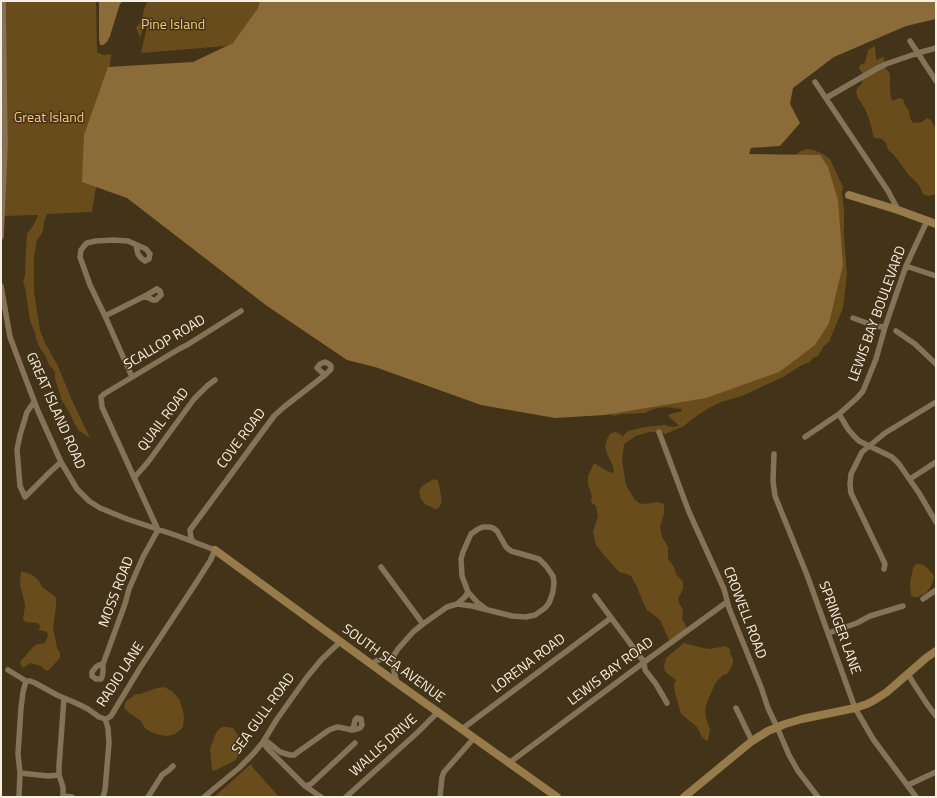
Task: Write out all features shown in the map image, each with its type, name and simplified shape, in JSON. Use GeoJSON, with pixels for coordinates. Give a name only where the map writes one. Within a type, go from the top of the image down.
{"type":"FeatureCollection","features":[{"type":"Feature","properties":{"kind":"street"},"geometry":{"type":"LineString","coordinates":[[1,237],[5,146],[4,1]]}},
{"type":"Feature","properties":{"kind":"street"},"geometry":{"type":"LineString","coordinates":[[910,41],[936,81]]}},
{"type":"Feature","properties":{"kind":"street"},"geometry":{"type":"LineString","coordinates":[[826,98],[876,69],[896,60],[936,48]]}},
{"type":"Feature","properties":{"kind":"street"},"geometry":{"type":"LineString","coordinates":[[815,82],[888,191],[898,210]]}},
{"type":"Feature","properties":{"kind":"street"},"geometry":{"type":"LineString","coordinates":[[849,195],[898,210],[936,224]]}},
{"type":"Feature","properties":{"kind":"street"},"geometry":{"type":"LineString","coordinates":[[927,221],[936,220]]}},
{"type":"Feature","properties":{"kind":"street","name":"LEWIS BAY BOULEVARD"},"geometry":{"type":"LineString","coordinates":[[805,437],[839,414],[858,398],[863,391],[876,358],[906,266],[927,221]]}},
{"type":"Feature","properties":{"kind":"street"},"geometry":{"type":"LineString","coordinates":[[132,377],[83,269],[80,257],[81,250],[85,244],[96,241],[124,240],[136,245]]}},
{"type":"Feature","properties":{"kind":"street"},"geometry":{"type":"LineString","coordinates":[[906,266],[936,276]]}},
{"type":"Feature","properties":{"kind":"street","name":"GREAT ISLAND ROAD"},"geometry":{"type":"LineString","coordinates":[[1,286],[10,337],[34,402],[61,462],[77,489],[94,505],[118,516],[216,550]]}},
{"type":"Feature","properties":{"kind":"street"},"geometry":{"type":"LineString","coordinates":[[105,316],[145,296]]}},
{"type":"Feature","properties":{"kind":"street","name":"SCALLOP ROAD"},"geometry":{"type":"LineString","coordinates":[[134,478],[102,407],[102,395],[241,311]]}},
{"type":"Feature","properties":{"kind":"street"},"geometry":{"type":"LineString","coordinates":[[853,318],[875,326],[885,327]]}},
{"type":"Feature","properties":{"kind":"street"},"geometry":{"type":"LineString","coordinates":[[896,332],[915,344],[936,364]]}},
{"type":"Feature","properties":{"kind":"street","name":"COVE ROAD"},"geometry":{"type":"LineString","coordinates":[[178,536],[185,531],[190,530],[274,416],[325,375]]}},
{"type":"Feature","properties":{"kind":"street","name":"QUAIL ROAD"},"geometry":{"type":"LineString","coordinates":[[134,478],[148,462],[194,399],[215,380]]}},
{"type":"Feature","properties":{"kind":"street"},"geometry":{"type":"LineString","coordinates":[[34,402],[26,412],[17,450],[20,486],[25,497],[61,462]]}},
{"type":"Feature","properties":{"kind":"street"},"geometry":{"type":"LineString","coordinates":[[884,569],[885,564],[851,493],[851,474],[862,452],[885,433],[936,402]]}},
{"type":"Feature","properties":{"kind":"street"},"geometry":{"type":"LineString","coordinates":[[839,414],[854,436],[860,441],[892,457],[899,464],[910,478],[936,522]]}},
{"type":"Feature","properties":{"kind":"street","name":"CROWELL ROAD"},"geometry":{"type":"LineString","coordinates":[[659,432],[688,512],[724,590],[734,622],[762,687],[768,708],[789,755],[815,796]]}},
{"type":"Feature","properties":{"kind":"street","name":"SPRINGER LANE"},"geometry":{"type":"LineString","coordinates":[[774,454],[773,480],[775,496],[807,575],[855,708],[874,740],[916,797]]}},
{"type":"Feature","properties":{"kind":"street"},"geometry":{"type":"LineString","coordinates":[[910,478],[936,462]]}},
{"type":"Feature","properties":{"kind":"street"},"geometry":{"type":"LineString","coordinates":[[134,478],[158,530]]}},
{"type":"Feature","properties":{"kind":"street"},"geometry":{"type":"LineString","coordinates":[[371,664],[394,655],[404,642],[423,624],[447,607],[457,604],[526,617],[534,615],[549,604],[553,592],[554,582],[550,571],[539,559],[511,551],[506,547],[500,536],[493,528],[483,527],[471,534],[461,560],[462,576],[468,592],[486,609]]}},
{"type":"Feature","properties":{"kind":"street","name":"MOSS ROAD"},"geometry":{"type":"LineString","coordinates":[[103,664],[134,577],[158,530]]}},
{"type":"Feature","properties":{"kind":"street"},"geometry":{"type":"LineString","coordinates":[[190,530],[191,538],[194,542]]}},
{"type":"Feature","properties":{"kind":"street","name":"SOUTH SEA AVENUE"},"geometry":{"type":"LineString","coordinates":[[216,550],[397,684],[557,797]]}},
{"type":"Feature","properties":{"kind":"street","name":"RADIO LANE"},"geometry":{"type":"LineString","coordinates":[[8,670],[26,681],[40,685],[88,709],[99,717],[105,719],[108,718],[111,716],[216,550]]}},
{"type":"Feature","properties":{"kind":"street"},"geometry":{"type":"LineString","coordinates":[[382,567],[423,624]]}},
{"type":"Feature","properties":{"kind":"street"},"geometry":{"type":"LineString","coordinates":[[923,599],[936,590]]}},
{"type":"Feature","properties":{"kind":"street"},"geometry":{"type":"LineString","coordinates":[[457,604],[468,592]]}},
{"type":"Feature","properties":{"kind":"street"},"geometry":{"type":"LineString","coordinates":[[595,596],[644,662],[645,670],[656,684],[667,703]]}},
{"type":"Feature","properties":{"kind":"street","name":"LEWIS BAY ROAD"},"geometry":{"type":"LineString","coordinates":[[509,763],[727,602]]}},
{"type":"Feature","properties":{"kind":"street"},"geometry":{"type":"LineString","coordinates":[[828,633],[857,623],[870,616],[903,606]]}},
{"type":"Feature","properties":{"kind":"street","name":"LORENA ROAD"},"geometry":{"type":"LineString","coordinates":[[462,729],[611,618]]}},
{"type":"Feature","properties":{"kind":"street","name":"SEA GULL ROAD"},"geometry":{"type":"LineString","coordinates":[[204,797],[239,768],[263,742],[306,676],[340,642]]}},
{"type":"Feature","properties":{"kind":"street"},"geometry":{"type":"LineString","coordinates":[[684,797],[752,741],[768,731],[802,719],[867,704],[881,696],[936,651]]}},
{"type":"Feature","properties":{"kind":"street"},"geometry":{"type":"LineString","coordinates":[[394,655],[394,671],[397,684]]}},
{"type":"Feature","properties":{"kind":"street"},"geometry":{"type":"LineString","coordinates":[[908,674],[936,716]]}},
{"type":"Feature","properties":{"kind":"street"},"geometry":{"type":"LineString","coordinates":[[19,797],[20,773],[18,754],[21,708],[26,681]]}},
{"type":"Feature","properties":{"kind":"street"},"geometry":{"type":"LineString","coordinates":[[64,698],[59,775],[64,796],[72,797]]}},
{"type":"Feature","properties":{"kind":"street"},"geometry":{"type":"LineString","coordinates":[[736,708],[752,741]]}},
{"type":"Feature","properties":{"kind":"street","name":"WALLIS DRIVE"},"geometry":{"type":"LineString","coordinates":[[351,796],[438,712]]}},
{"type":"Feature","properties":{"kind":"street"},"geometry":{"type":"LineString","coordinates":[[104,797],[109,743],[108,728],[105,719]]}},
{"type":"Feature","properties":{"kind":"street"},"geometry":{"type":"LineString","coordinates":[[263,742],[268,742],[280,752],[294,755],[329,730],[338,727],[352,730]]}},
{"type":"Feature","properties":{"kind":"street"},"geometry":{"type":"LineString","coordinates":[[440,797],[444,772],[474,738]]}},
{"type":"Feature","properties":{"kind":"street"},"geometry":{"type":"LineString","coordinates":[[263,742],[266,748],[305,786],[321,797]]}},
{"type":"Feature","properties":{"kind":"street"},"geometry":{"type":"LineString","coordinates":[[305,786],[311,784],[355,743]]}},
{"type":"Feature","properties":{"kind":"street"},"geometry":{"type":"LineString","coordinates":[[148,797],[162,775],[172,766]]}},
{"type":"Feature","properties":{"kind":"street"},"geometry":{"type":"LineString","coordinates":[[908,785],[936,772]]}},
{"type":"Feature","properties":{"kind":"street"},"geometry":{"type":"LineString","coordinates":[[20,773],[41,776],[59,775]]}},
{"type":"Feature","properties":{"kind":"green space","name":"Great Island"},"geometry":{"type":"Polygon","coordinates":[[[1,1],[96,1],[97,52],[103,55],[111,54],[98,174],[92,212],[47,214],[43,230],[37,240],[34,257],[34,291],[40,330],[45,343],[58,366],[90,438],[78,430],[61,399],[55,379],[55,372],[49,365],[39,346],[30,321],[23,280],[25,276],[27,234],[38,215],[1,216],[1,1]]]}},
{"type":"Feature","properties":{"kind":"green space","name":"Pine Island"},"geometry":{"type":"Polygon","coordinates":[[[148,1],[262,1],[244,38],[226,46],[141,53],[149,18],[140,37],[136,28],[142,20],[144,9],[148,1]]]}},
{"type":"Feature","properties":{"kind":"green space"},"geometry":{"type":"Polygon","coordinates":[[[875,46],[876,59],[877,60],[884,57],[884,67],[890,75],[892,100],[900,98],[903,99],[913,123],[922,122],[927,118],[931,120],[936,129],[936,194],[929,196],[923,194],[919,185],[889,151],[886,143],[882,139],[874,138],[865,109],[856,92],[863,80],[863,74],[859,68],[860,65],[865,63],[868,50],[875,46]]]}},
{"type":"Feature","properties":{"kind":"green space"},"geometry":{"type":"Polygon","coordinates":[[[807,149],[814,150],[830,159],[843,187],[844,237],[847,274],[843,308],[829,342],[824,346],[818,356],[783,377],[742,396],[721,402],[707,409],[684,426],[665,434],[662,432],[649,432],[636,436],[624,444],[622,459],[626,485],[635,500],[639,503],[645,504],[657,502],[664,504],[664,514],[660,527],[662,537],[668,547],[668,559],[674,567],[676,574],[683,582],[683,589],[678,599],[683,610],[682,619],[686,626],[686,630],[673,641],[669,640],[660,620],[647,610],[631,576],[619,572],[596,545],[593,532],[598,516],[596,506],[591,502],[592,496],[588,484],[588,476],[594,463],[609,472],[614,473],[613,466],[605,446],[610,434],[615,432],[620,434],[622,437],[628,431],[645,427],[665,425],[672,427],[679,426],[668,415],[682,411],[681,409],[667,407],[653,409],[645,413],[621,414],[614,416],[603,411],[795,155],[807,149]]]}},
{"type":"Feature","properties":{"kind":"green space"},"geometry":{"type":"Polygon","coordinates":[[[435,479],[438,481],[442,502],[437,509],[425,504],[421,499],[419,491],[421,487],[435,479]]]}},
{"type":"Feature","properties":{"kind":"green space"},"geometry":{"type":"Polygon","coordinates":[[[916,564],[924,565],[933,574],[934,578],[926,593],[918,597],[913,597],[911,595],[910,583],[913,568],[916,564]]]}},
{"type":"Feature","properties":{"kind":"green space"},"geometry":{"type":"Polygon","coordinates":[[[21,571],[34,576],[42,587],[56,598],[53,628],[60,657],[49,670],[46,671],[41,666],[30,663],[23,668],[20,662],[33,647],[37,644],[43,644],[46,641],[48,634],[45,631],[39,630],[40,625],[37,623],[26,622],[23,619],[25,606],[20,585],[21,571]]]}},
{"type":"Feature","properties":{"kind":"green space"},"geometry":{"type":"Polygon","coordinates":[[[684,643],[710,649],[725,646],[730,649],[733,659],[733,663],[727,674],[723,675],[716,682],[707,702],[705,710],[710,729],[708,741],[702,737],[697,727],[681,714],[675,693],[674,684],[676,680],[665,671],[664,666],[666,658],[684,643]]]}},
{"type":"Feature","properties":{"kind":"green space"},"geometry":{"type":"Polygon","coordinates":[[[164,687],[172,691],[179,699],[184,718],[183,727],[175,734],[167,736],[151,732],[145,728],[141,721],[128,712],[124,707],[126,701],[136,694],[164,687]]]}},
{"type":"Feature","properties":{"kind":"green space"},"geometry":{"type":"Polygon","coordinates":[[[222,727],[233,728],[239,737],[240,751],[236,760],[214,771],[212,769],[210,749],[215,735],[222,727]]]}},
{"type":"Feature","properties":{"kind":"green space"},"geometry":{"type":"Polygon","coordinates":[[[251,764],[279,797],[214,797],[251,764]]]}},
{"type":"Feature","properties":{"kind":"shaded area"},"geometry":{"type":"Polygon","coordinates":[[[99,1],[123,1],[120,4],[110,36],[107,42],[103,45],[100,45],[99,39],[99,1]]]}},
{"type":"Feature","properties":{"kind":"shaded area"},"geometry":{"type":"Polygon","coordinates":[[[260,1],[936,1],[936,19],[906,26],[834,57],[793,88],[790,104],[800,123],[780,146],[751,148],[749,154],[820,155],[828,167],[838,200],[843,265],[829,323],[815,345],[779,372],[706,398],[605,415],[555,418],[481,405],[375,367],[347,360],[267,306],[127,198],[82,182],[84,135],[108,67],[193,62],[233,43],[258,8],[260,1]]]}}]}
